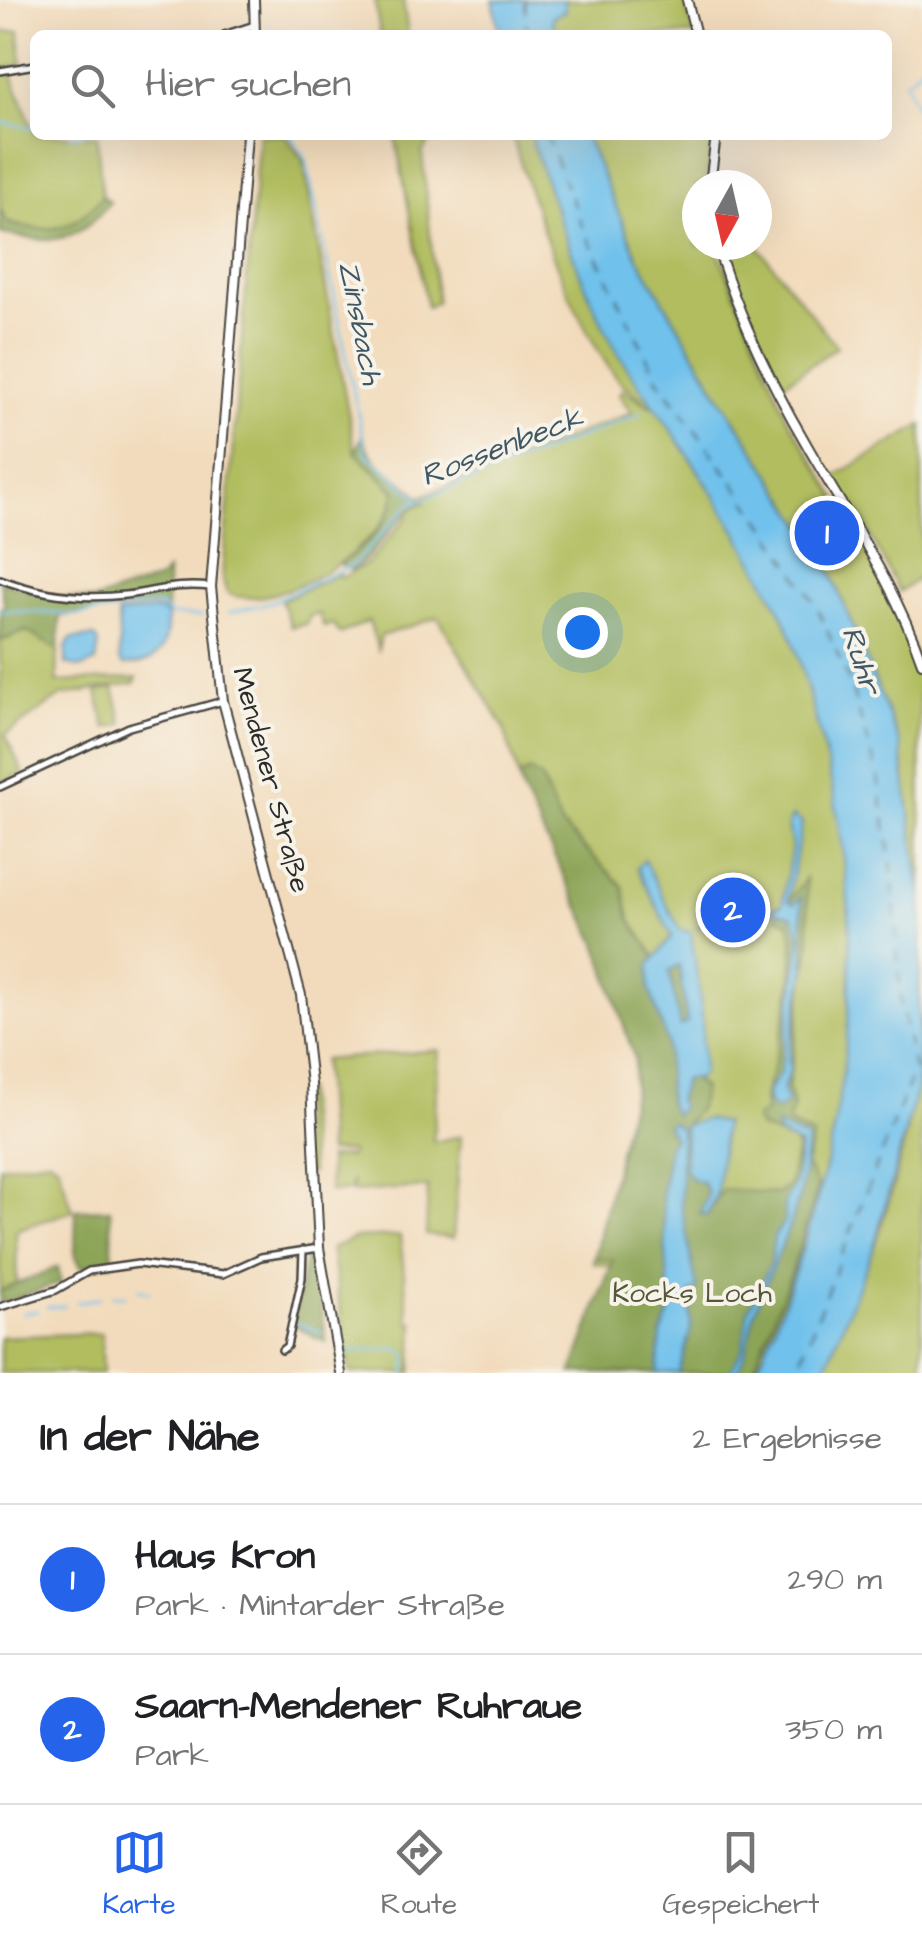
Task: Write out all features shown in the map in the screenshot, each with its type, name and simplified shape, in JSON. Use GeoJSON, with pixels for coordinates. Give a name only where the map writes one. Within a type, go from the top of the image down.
{"type":"FeatureCollection","features":[{"type":"Feature","properties":{"kind":"main road"},"geometry":{"type":"LineString","coordinates":[[254,0],[255,30]]}},
{"type":"Feature","properties":{"kind":"main road"},"geometry":{"type":"LineString","coordinates":[[687,0],[695,30]]}},
{"type":"Feature","properties":{"kind":"main road","name":"Mendener Straße"},"geometry":{"type":"LineString","coordinates":[[247,140],[211,587],[223,700],[301,995],[311,1084],[320,1248],[341,1373]]}},
{"type":"Feature","properties":{"kind":"main road"},"geometry":{"type":"LineString","coordinates":[[712,170],[715,140]]}},
{"type":"Feature","properties":{"kind":"main road"},"geometry":{"type":"LineString","coordinates":[[723,260],[772,379],[810,452],[862,533],[922,663]]}},
{"type":"Feature","properties":{"kind":"street"},"geometry":{"type":"LineString","coordinates":[[0,71],[30,66]]}},
{"type":"Feature","properties":{"kind":"street"},"geometry":{"type":"LineString","coordinates":[[0,580],[87,598],[172,584],[211,587]]}},
{"type":"Feature","properties":{"kind":"street"},"geometry":{"type":"LineString","coordinates":[[0,787],[128,727],[223,700]]}},
{"type":"Feature","properties":{"kind":"street"},"geometry":{"type":"LineString","coordinates":[[0,1307],[56,1290],[89,1270],[138,1264],[222,1274],[261,1257],[320,1248]]}},
{"type":"Feature","properties":{"kind":"street"},"geometry":{"type":"LineString","coordinates":[[282,1350],[287,1346],[302,1278],[302,1250]]}},
{"type":"Feature","properties":{"kind":"green space"},"geometry":{"type":"Polygon","coordinates":[[[375,0],[403,0],[407,30],[379,30],[375,0]]]}},
{"type":"Feature","properties":{"kind":"green space"},"geometry":{"type":"Polygon","coordinates":[[[564,0],[685,0],[693,30],[554,30],[552,17],[565,11],[564,0]]]}},
{"type":"Feature","properties":{"kind":"green space"},"geometry":{"type":"Polygon","coordinates":[[[19,31],[22,64],[9,67],[30,122],[30,140],[97,140],[102,196],[110,202],[85,227],[61,238],[34,239],[0,233],[0,32],[19,31]]]}},
{"type":"Feature","properties":{"kind":"green space"},"geometry":{"type":"Polygon","coordinates":[[[259,140],[289,140],[303,160],[355,451],[395,491],[389,512],[374,533],[353,553],[300,585],[247,597],[227,593],[222,577],[259,140]]]}},
{"type":"Feature","properties":{"kind":"green space"},"geometry":{"type":"Polygon","coordinates":[[[396,140],[430,140],[422,153],[437,302],[427,307],[396,140]]]}},
{"type":"Feature","properties":{"kind":"green space"},"geometry":{"type":"Polygon","coordinates":[[[514,140],[532,140],[583,275],[653,406],[682,395],[871,786],[863,1274],[886,1211],[903,1147],[922,1016],[922,1373],[572,1373],[612,1266],[593,1263],[633,1093],[635,1059],[597,943],[523,791],[503,726],[438,617],[381,636],[378,649],[369,621],[340,634],[333,624],[324,627],[319,614],[310,616],[306,624],[291,627],[281,600],[339,574],[341,578],[368,563],[408,516],[408,502],[632,413],[619,394],[623,390],[651,407],[616,377],[599,353],[542,228],[514,140]]]}},
{"type":"Feature","properties":{"kind":"green space"},"geometry":{"type":"Polygon","coordinates":[[[587,140],[711,140],[708,170],[682,170],[682,260],[721,260],[788,419],[859,534],[919,663],[922,898],[900,743],[825,558],[722,400],[637,256],[587,140]]]}},
{"type":"Feature","properties":{"kind":"green space"},"geometry":{"type":"Polygon","coordinates":[[[102,196],[110,202],[73,234],[34,239],[0,233],[0,209],[8,223],[48,229],[80,217],[102,196]]]}},
{"type":"Feature","properties":{"kind":"green space"},"geometry":{"type":"Polygon","coordinates":[[[726,260],[769,260],[837,347],[780,386],[734,288],[726,260]]]}},
{"type":"Feature","properties":{"kind":"green space"},"geometry":{"type":"Polygon","coordinates":[[[922,425],[922,576],[899,592],[861,517],[832,478],[922,425]]]}},
{"type":"Feature","properties":{"kind":"green space"},"geometry":{"type":"Polygon","coordinates":[[[363,436],[380,465],[425,502],[404,515],[351,570],[340,564],[384,523],[395,491],[355,452],[363,436]]]}},
{"type":"Feature","properties":{"kind":"green space"},"geometry":{"type":"Polygon","coordinates":[[[167,571],[167,613],[158,606],[60,616],[58,650],[26,631],[0,641],[0,608],[5,607],[0,581],[54,597],[95,600],[160,579],[167,571]]]}},
{"type":"Feature","properties":{"kind":"green space"},"geometry":{"type":"Polygon","coordinates":[[[26,631],[58,650],[57,682],[137,678],[135,683],[61,696],[5,735],[23,773],[0,784],[0,641],[26,631]]]}},
{"type":"Feature","properties":{"kind":"green space"},"geometry":{"type":"Polygon","coordinates":[[[114,688],[123,724],[106,728],[97,692],[114,688]]]}},
{"type":"Feature","properties":{"kind":"green space","name":"Kocks Loch"},"geometry":{"type":"Polygon","coordinates":[[[529,771],[541,778],[561,825],[623,886],[630,919],[657,960],[656,1007],[667,1042],[668,1103],[677,1100],[678,1089],[689,1076],[703,1088],[699,1108],[684,1126],[685,1147],[708,1193],[701,1214],[707,1215],[723,1189],[778,1194],[789,1185],[797,1149],[794,1142],[760,1128],[755,1118],[766,1112],[765,1095],[792,976],[789,922],[777,917],[806,878],[810,942],[788,1088],[793,1106],[788,1123],[813,1136],[806,1165],[818,1187],[792,1272],[752,1373],[572,1373],[613,1260],[594,1258],[633,1094],[635,1059],[597,943],[523,792],[519,777],[529,771]]]}},
{"type":"Feature","properties":{"kind":"green space"},"geometry":{"type":"Polygon","coordinates":[[[680,966],[688,1023],[679,1026],[669,971],[680,966]]]}},
{"type":"Feature","properties":{"kind":"green space"},"geometry":{"type":"Polygon","coordinates":[[[439,1050],[433,1142],[461,1136],[453,1238],[426,1235],[428,1187],[353,1192],[352,1180],[350,1190],[330,1192],[328,1158],[351,1156],[350,1151],[328,1152],[323,1060],[439,1050]]]}},
{"type":"Feature","properties":{"kind":"green space"},"geometry":{"type":"Polygon","coordinates":[[[305,1089],[311,1173],[301,1173],[300,1090],[305,1089]]]}},
{"type":"Feature","properties":{"kind":"green space"},"geometry":{"type":"Polygon","coordinates":[[[49,1159],[58,1165],[73,1211],[16,1230],[17,1285],[0,1291],[0,1166],[49,1159]]]}},
{"type":"Feature","properties":{"kind":"green space"},"geometry":{"type":"Polygon","coordinates":[[[110,1209],[113,1263],[81,1267],[75,1255],[76,1210],[110,1209]]]}},
{"type":"Feature","properties":{"kind":"green space"},"geometry":{"type":"Polygon","coordinates":[[[400,1236],[409,1322],[414,1322],[412,1373],[350,1373],[331,1249],[355,1238],[400,1236]]]}},
{"type":"Feature","properties":{"kind":"green space"},"geometry":{"type":"Polygon","coordinates":[[[307,1253],[313,1255],[326,1342],[292,1324],[307,1253]]]}},
{"type":"Feature","properties":{"kind":"green space"},"geometry":{"type":"Polygon","coordinates":[[[58,1267],[61,1283],[0,1304],[0,1291],[58,1267]]]}},
{"type":"Feature","properties":{"kind":"green space"},"geometry":{"type":"Polygon","coordinates":[[[101,1333],[103,1373],[0,1373],[0,1337],[101,1333]]]}},
{"type":"Feature","properties":{"kind":"water"},"geometry":{"type":"Polygon","coordinates":[[[493,0],[564,0],[565,11],[552,17],[554,30],[499,30],[493,0]]]}},
{"type":"Feature","properties":{"kind":"water","name":"Ruhr"},"geometry":{"type":"Polygon","coordinates":[[[532,140],[587,140],[637,256],[722,400],[825,558],[900,743],[922,898],[917,1089],[873,1250],[823,1373],[755,1373],[813,1215],[845,1057],[850,977],[848,897],[838,815],[819,731],[783,617],[719,503],[614,346],[558,215],[532,140]]]}},
{"type":"Feature","properties":{"kind":"water"},"geometry":{"type":"Polygon","coordinates":[[[157,610],[167,615],[166,637],[159,653],[145,662],[124,665],[120,660],[118,614],[157,610]]]}},
{"type":"Feature","properties":{"kind":"water"},"geometry":{"type":"Polygon","coordinates":[[[95,637],[99,643],[96,662],[81,668],[66,664],[66,647],[71,639],[95,637]]]}},
{"type":"Feature","properties":{"kind":"water"},"geometry":{"type":"Polygon","coordinates":[[[793,816],[802,823],[788,901],[794,904],[801,897],[805,973],[789,1051],[790,1071],[783,1088],[787,1103],[777,1110],[767,1103],[768,1090],[780,1073],[796,974],[800,936],[793,916],[777,911],[695,928],[782,905],[792,847],[788,824],[793,816]]]}},
{"type":"Feature","properties":{"kind":"water"},"geometry":{"type":"Polygon","coordinates":[[[644,860],[680,930],[691,932],[702,1013],[703,1072],[698,1079],[684,1079],[677,1100],[681,1107],[675,1115],[668,1103],[667,1042],[649,987],[649,966],[672,936],[637,868],[644,860]],[[679,966],[669,971],[680,1026],[687,1023],[679,966]]]}},
{"type":"Feature","properties":{"kind":"water"},"geometry":{"type":"Polygon","coordinates":[[[705,1119],[724,1123],[717,1193],[707,1215],[700,1213],[708,1194],[703,1182],[692,1179],[685,1169],[684,1126],[705,1119]]]}},
{"type":"Feature","properties":{"kind":"water"},"geometry":{"type":"Polygon","coordinates":[[[672,1122],[681,1129],[681,1205],[697,1289],[690,1293],[691,1328],[679,1373],[657,1373],[661,1334],[670,1313],[662,1193],[669,1144],[674,1139],[667,1125],[672,1122]]]}},
{"type":"Feature","properties":{"kind":"water"},"geometry":{"type":"Polygon","coordinates":[[[776,1125],[808,1139],[801,1186],[791,1222],[756,1308],[744,1357],[736,1373],[729,1373],[743,1348],[748,1311],[771,1262],[774,1237],[785,1220],[784,1204],[795,1183],[800,1145],[779,1135],[776,1125]]]}},
{"type":"Feature","properties":{"kind":"waterway"},"geometry":{"type":"LineString","coordinates":[[922,66],[905,82],[922,118]]}},
{"type":"Feature","properties":{"kind":"waterway","name":"Zinsbach"},"geometry":{"type":"LineString","coordinates":[[0,122],[30,127]]}},
{"type":"Feature","properties":{"kind":"waterway","name":"Zinsbach"},"geometry":{"type":"LineString","coordinates":[[293,140],[306,159],[366,453],[418,498]]}},
{"type":"Feature","properties":{"kind":"waterway","name":"Rossenbeck"},"geometry":{"type":"LineString","coordinates":[[229,613],[271,602],[353,565],[410,504],[642,413]]}},
{"type":"Feature","properties":{"kind":"waterway","name":"Rossenbeck"},"geometry":{"type":"LineString","coordinates":[[0,610],[75,615],[158,605],[170,615],[202,616]]}},
{"type":"Feature","properties":{"kind":"waterway"},"geometry":{"type":"LineString","coordinates":[[139,1289],[150,1292]]}},
{"type":"Feature","properties":{"kind":"waterway"},"geometry":{"type":"LineString","coordinates":[[113,1296],[125,1296]]}},
{"type":"Feature","properties":{"kind":"waterway"},"geometry":{"type":"LineString","coordinates":[[77,1302],[100,1298]]}},
{"type":"Feature","properties":{"kind":"waterway"},"geometry":{"type":"LineString","coordinates":[[47,1307],[65,1306]]}},
{"type":"Feature","properties":{"kind":"waterway"},"geometry":{"type":"LineString","coordinates":[[23,1313],[37,1311]]}},
{"type":"Feature","properties":{"kind":"waterway"},"geometry":{"type":"LineString","coordinates":[[296,1323],[322,1333]]}},
{"type":"Feature","properties":{"kind":"waterway"},"geometry":{"type":"LineString","coordinates":[[349,1351],[401,1349],[407,1355],[406,1373]]}},
{"type":"Feature","properties":{"kind":"ferry route"},"geometry":{"type":"LineString","coordinates":[[525,0],[527,30]]}},
{"type":"Feature","properties":{"kind":"ferry route"},"geometry":{"type":"LineString","coordinates":[[548,140],[582,226],[658,379],[767,528],[816,605],[850,683],[878,776],[891,858],[901,1004],[914,1070],[795,1373]]}},
{"type":"Feature","properties":{"kind":"place","name":"Haus Kron"},"geometry":{"type":"Point","coordinates":[827,533]}},
{"type":"Feature","properties":{"kind":"place","name":"Saarn-Mendener Ruhraue"},"geometry":{"type":"Point","coordinates":[733,910]}}]}
